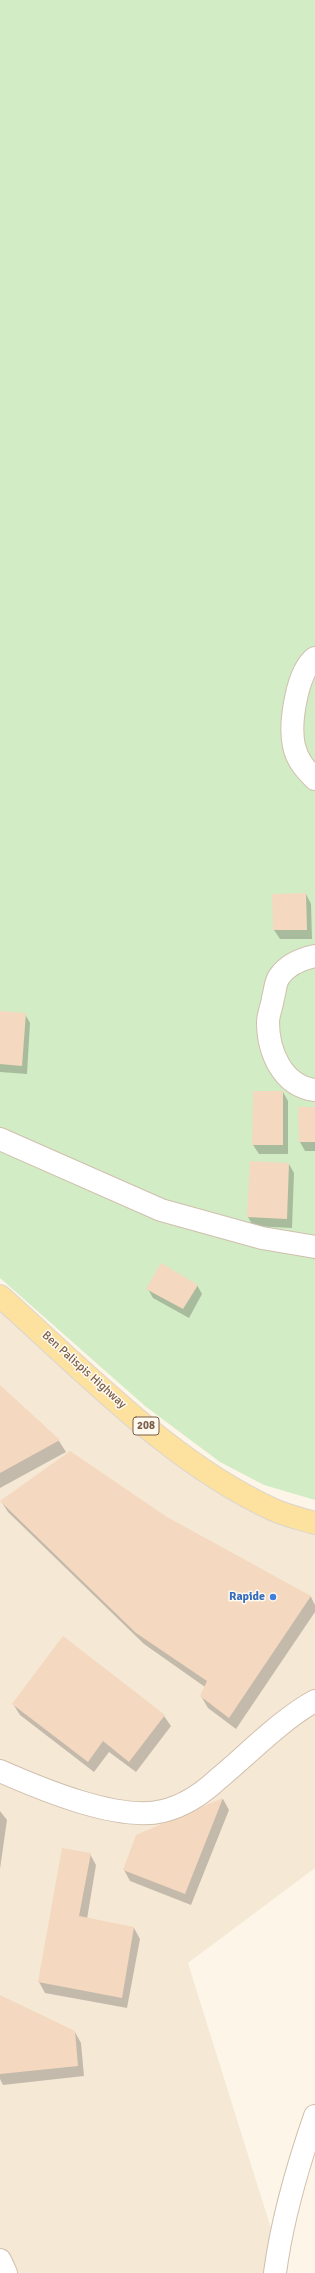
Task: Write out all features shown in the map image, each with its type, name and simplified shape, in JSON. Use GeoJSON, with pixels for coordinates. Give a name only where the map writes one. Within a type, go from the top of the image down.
{"type":"FeatureCollection","features":[{"type":"Feature","properties":{"kind":"main road","name":"Ben Palispis Highway"},"geometry":{"type":"LineString","coordinates":[[0,1296],[144,1424],[224,1484],[276,1511],[315,1522]]}},
{"type":"Feature","properties":{"kind":"street"},"geometry":{"type":"LineString","coordinates":[[315,658],[309,662],[302,674],[294,715],[293,745],[301,764],[315,779]]}},
{"type":"Feature","properties":{"kind":"street"},"geometry":{"type":"LineString","coordinates":[[315,956],[301,959],[287,968],[278,978],[268,1021],[271,1051],[281,1068],[294,1081],[315,1090]]}},
{"type":"Feature","properties":{"kind":"street"},"geometry":{"type":"LineString","coordinates":[[0,1139],[161,1210],[262,1238],[315,1247]]}},
{"type":"Feature","properties":{"kind":"street"},"geometry":{"type":"LineString","coordinates":[[0,1771],[48,1792],[98,1807],[136,1812],[162,1811],[184,1803],[217,1781],[259,1744],[315,1700]]}},
{"type":"Feature","properties":{"kind":"street"},"geometry":{"type":"LineString","coordinates":[[275,2273],[281,2232],[298,2165],[315,2116]]}},
{"type":"Feature","properties":{"kind":"street"},"geometry":{"type":"LineString","coordinates":[[0,2260],[6,2273]]}},
{"type":"Feature","properties":{"kind":"shaded area"},"geometry":{"type":"Polygon","coordinates":[[[0,1296],[224,1484],[315,1523],[315,1868],[188,1963],[285,2273],[0,2273],[0,1296]]]}},
{"type":"Feature","properties":{"kind":"green space"},"geometry":{"type":"Polygon","coordinates":[[[0,0],[315,0],[315,1500],[264,1485],[220,1462],[145,1406],[0,1278],[0,0]]]}},
{"type":"Feature","properties":{"kind":"building"},"geometry":{"type":"Polygon","coordinates":[[[306,893],[307,930],[273,930],[272,894],[306,893]]]}},
{"type":"Feature","properties":{"kind":"building"},"geometry":{"type":"Polygon","coordinates":[[[0,1011],[26,1013],[22,1066],[0,1064],[0,1011]]]}},
{"type":"Feature","properties":{"kind":"building"},"geometry":{"type":"Polygon","coordinates":[[[253,1091],[283,1091],[283,1145],[252,1145],[253,1091]]]}},
{"type":"Feature","properties":{"kind":"building"},"geometry":{"type":"Polygon","coordinates":[[[298,1107],[315,1107],[315,1142],[299,1142],[298,1107]]]}},
{"type":"Feature","properties":{"kind":"building"},"geometry":{"type":"Polygon","coordinates":[[[250,1161],[289,1163],[287,1219],[247,1217],[250,1161]]]}},
{"type":"Feature","properties":{"kind":"building"},"geometry":{"type":"Polygon","coordinates":[[[161,1263],[198,1285],[183,1309],[146,1289],[161,1263]]]}},
{"type":"Feature","properties":{"kind":"building"},"geometry":{"type":"Polygon","coordinates":[[[0,1385],[60,1440],[0,1473],[0,1385]]]}},
{"type":"Feature","properties":{"kind":"building"},"geometry":{"type":"Polygon","coordinates":[[[70,1451],[167,1517],[311,1596],[229,1718],[200,1696],[207,1681],[136,1633],[0,1501],[70,1451]]]}},
{"type":"Feature","properties":{"kind":"building"},"geometry":{"type":"Polygon","coordinates":[[[63,1636],[165,1715],[129,1762],[103,1741],[88,1762],[12,1704],[63,1636]]]}},
{"type":"Feature","properties":{"kind":"building"},"geometry":{"type":"Polygon","coordinates":[[[223,1798],[185,1894],[123,1870],[136,1835],[223,1798]]]}},
{"type":"Feature","properties":{"kind":"building"},"geometry":{"type":"Polygon","coordinates":[[[62,1848],[91,1853],[79,1916],[134,1927],[122,1998],[38,1982],[62,1848]]]}},
{"type":"Feature","properties":{"kind":"building"},"geometry":{"type":"Polygon","coordinates":[[[0,1995],[75,2031],[78,2066],[0,2074],[0,1995]]]}},
{"type":"Feature","properties":{"kind":"place","name":"Rapide"},"geometry":{"type":"Point","coordinates":[273,1597]}}]}
